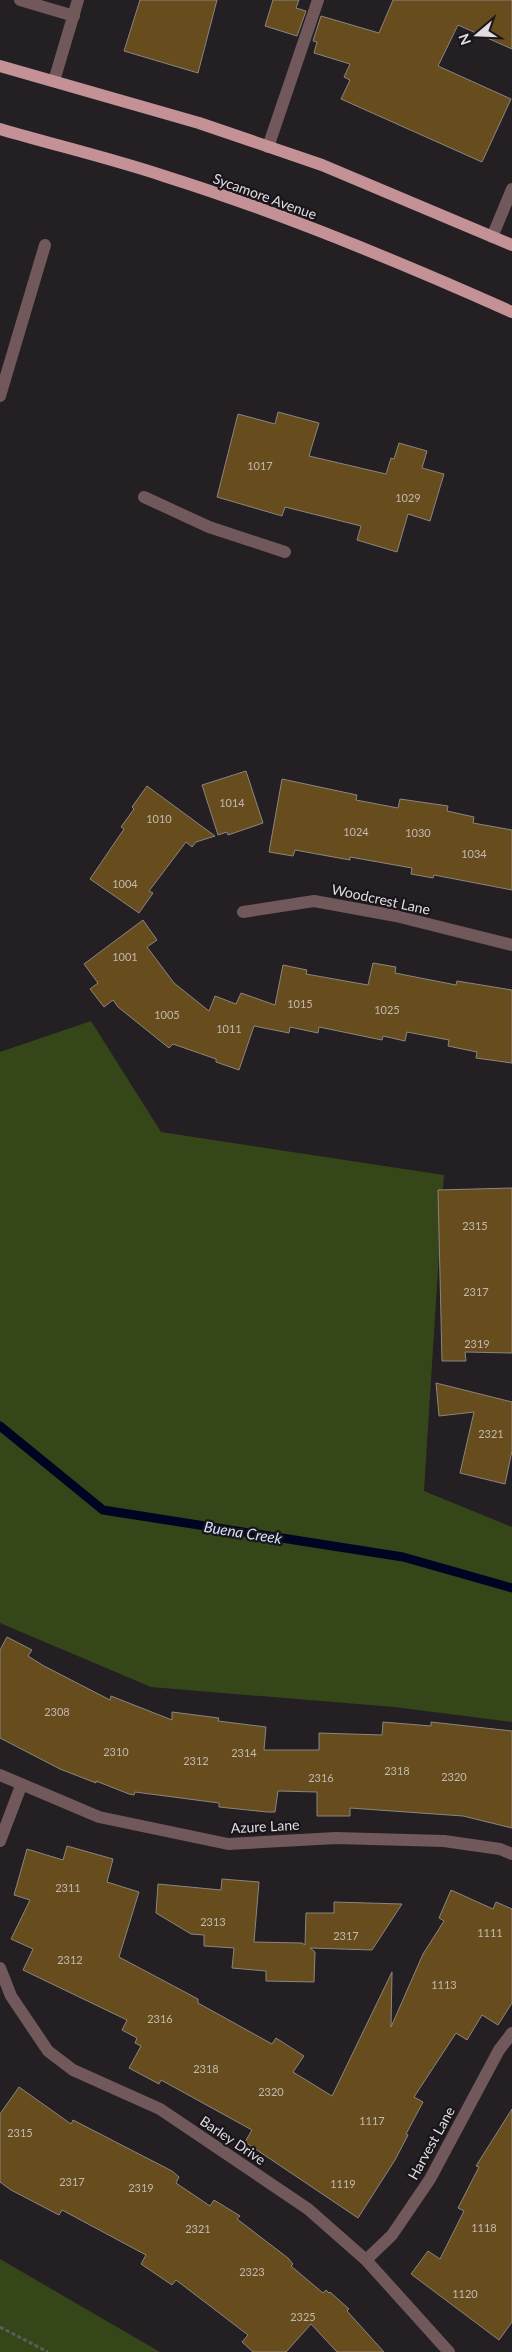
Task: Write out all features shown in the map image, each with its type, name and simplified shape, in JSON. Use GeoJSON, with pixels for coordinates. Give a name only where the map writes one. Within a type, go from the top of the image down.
{"type":"FeatureCollection","features":[{"type":"Feature","properties":{"kind":"main road"},"geometry":{"type":"LineString","coordinates":[[0,66],[199,123],[268,147],[322,166],[512,245]]}},
{"type":"Feature","properties":{"kind":"main road","name":"Sycamore Avenue"},"geometry":{"type":"LineString","coordinates":[[0,129],[162,175],[213,192],[434,277],[512,312]]}},
{"type":"Feature","properties":{"kind":"street"},"geometry":{"type":"LineString","coordinates":[[20,0],[74,16]]}},
{"type":"Feature","properties":{"kind":"street"},"geometry":{"type":"LineString","coordinates":[[54,81],[78,0]]}},
{"type":"Feature","properties":{"kind":"street"},"geometry":{"type":"LineString","coordinates":[[268,147],[318,0]]}},
{"type":"Feature","properties":{"kind":"street"},"geometry":{"type":"LineString","coordinates":[[492,237],[512,189]]}},
{"type":"Feature","properties":{"kind":"street"},"geometry":{"type":"LineString","coordinates":[[0,396],[45,245]]}},
{"type":"Feature","properties":{"kind":"street"},"geometry":{"type":"LineString","coordinates":[[144,497],[209,527],[285,552]]}},
{"type":"Feature","properties":{"kind":"street","name":"Woodcrest Lane"},"geometry":{"type":"LineString","coordinates":[[244,912],[314,901],[396,916],[512,945]]}},
{"type":"Feature","properties":{"kind":"street","name":"Azure Lane"},"geometry":{"type":"LineString","coordinates":[[0,1776],[20,1786],[99,1817],[228,1844],[336,1838],[444,1841],[500,1849],[512,1854]]}},
{"type":"Feature","properties":{"kind":"street"},"geometry":{"type":"LineString","coordinates":[[0,1841],[20,1786]]}},
{"type":"Feature","properties":{"kind":"street","name":"Barley Drive"},"geometry":{"type":"LineString","coordinates":[[0,1968],[11,1996],[48,2051],[73,2070],[160,2108],[308,2209],[366,2260],[448,2352]]}},
{"type":"Feature","properties":{"kind":"street","name":"Harvest Lane"},"geometry":{"type":"LineString","coordinates":[[366,2260],[392,2235],[430,2179],[499,2050],[512,2034]]}},
{"type":"Feature","properties":{"kind":"path"},"geometry":{"type":"LineString","coordinates":[[0,2327],[48,2352]]}},
{"type":"Feature","properties":{"kind":"green space"},"geometry":{"type":"Polygon","coordinates":[[[91,1021],[161,1132],[444,1175],[424,1491],[512,1527],[512,1722],[394,1707],[151,1687],[0,1623],[0,1052],[91,1021]]]}},
{"type":"Feature","properties":{"kind":"green space"},"geometry":{"type":"Polygon","coordinates":[[[0,2259],[160,2352],[0,2352],[0,2259]]]}},
{"type":"Feature","properties":{"kind":"building"},"geometry":{"type":"Polygon","coordinates":[[[140,0],[217,0],[198,73],[124,51],[140,0]]]}},
{"type":"Feature","properties":{"kind":"building"},"geometry":{"type":"Polygon","coordinates":[[[273,0],[299,0],[296,8],[306,11],[297,36],[265,26],[273,0]]]}},
{"type":"Feature","properties":{"kind":"building"},"geometry":{"type":"Polygon","coordinates":[[[393,0],[512,0],[512,49],[458,25],[438,66],[511,99],[482,162],[341,99],[350,80],[344,77],[350,64],[314,53],[317,42],[313,41],[321,16],[379,33],[393,0]]]}},
{"type":"Feature","properties":{"kind":"building"},"geometry":{"type":"Polygon","coordinates":[[[278,412],[319,423],[309,456],[386,474],[391,458],[394,459],[399,443],[427,451],[422,468],[444,474],[430,521],[408,514],[397,552],[357,540],[361,526],[285,507],[282,516],[217,497],[238,414],[275,424],[278,412]]]}},
{"type":"Feature","properties":{"kind":"building"},"geometry":{"type":"Polygon","coordinates":[[[246,771],[263,823],[228,835],[227,832],[218,835],[202,785],[246,771]]]}},
{"type":"Feature","properties":{"kind":"building"},"geometry":{"type":"Polygon","coordinates":[[[282,779],[357,795],[356,800],[398,808],[400,799],[448,806],[447,811],[474,817],[473,823],[512,830],[512,890],[434,875],[433,878],[411,874],[412,868],[350,857],[350,860],[295,850],[293,856],[269,852],[282,779]]]}},
{"type":"Feature","properties":{"kind":"building"},"geometry":{"type":"Polygon","coordinates":[[[147,786],[215,836],[196,842],[192,847],[186,842],[149,891],[153,893],[139,913],[90,879],[124,829],[121,827],[147,786]]]}},
{"type":"Feature","properties":{"kind":"building"},"geometry":{"type":"Polygon","coordinates":[[[143,920],[157,940],[147,947],[174,983],[209,1011],[215,996],[236,1004],[241,993],[275,1005],[283,965],[307,970],[306,974],[368,985],[373,963],[396,967],[395,973],[456,985],[457,981],[512,990],[512,1063],[476,1058],[477,1052],[448,1046],[449,1040],[407,1032],[405,1041],[383,1036],[382,1040],[319,1027],[318,1033],[290,1027],[289,1033],[254,1026],[239,1070],[216,1062],[216,1059],[173,1044],[169,1048],[118,1007],[113,1000],[104,1007],[90,989],[98,983],[84,964],[143,920]]]}},
{"type":"Feature","properties":{"kind":"building"},"geometry":{"type":"Polygon","coordinates":[[[512,1188],[512,1353],[465,1352],[466,1361],[442,1361],[438,1190],[512,1188]]]}},
{"type":"Feature","properties":{"kind":"building"},"geometry":{"type":"Polygon","coordinates":[[[436,1383],[512,1402],[512,1451],[505,1484],[460,1473],[474,1412],[439,1416],[436,1383]]]}},
{"type":"Feature","properties":{"kind":"building"},"geometry":{"type":"Polygon","coordinates":[[[7,1637],[32,1650],[28,1656],[44,1666],[110,1700],[111,1696],[172,1720],[172,1712],[219,1718],[218,1721],[266,1727],[264,1750],[319,1750],[319,1733],[382,1735],[383,1722],[431,1726],[431,1722],[512,1731],[512,1828],[463,1816],[350,1808],[350,1816],[317,1816],[317,1792],[278,1791],[275,1812],[267,1812],[219,1807],[219,1803],[135,1792],[134,1795],[96,1781],[96,1783],[60,1769],[0,1738],[0,1650],[7,1637]]]}},
{"type":"Feature","properties":{"kind":"building"},"geometry":{"type":"Polygon","coordinates":[[[67,1846],[113,1859],[107,1882],[139,1892],[119,1957],[198,1999],[198,2003],[272,2044],[276,2038],[304,2056],[293,2072],[332,2096],[392,1972],[391,2027],[423,1954],[444,1921],[439,1918],[451,1890],[493,1909],[496,1902],[512,1909],[512,2003],[498,2025],[482,2015],[467,2040],[456,2033],[414,2097],[423,2102],[406,2134],[408,2135],[395,2160],[358,2218],[245,2142],[252,2130],[161,2080],[159,2084],[129,2068],[141,2046],[135,2043],[137,2038],[122,2030],[127,2020],[23,1970],[33,1949],[11,1939],[30,1900],[14,1895],[27,1849],[63,1860],[67,1846]]]}},
{"type":"Feature","properties":{"kind":"building"},"geometry":{"type":"Polygon","coordinates":[[[222,1879],[259,1882],[254,1942],[302,1943],[305,1945],[306,1913],[334,1913],[334,1902],[402,1904],[372,1950],[310,1948],[315,1952],[314,1982],[266,1981],[266,1971],[232,1968],[234,1948],[204,1946],[204,1935],[191,1934],[156,1913],[158,1884],[221,1890],[222,1879]]]}},
{"type":"Feature","properties":{"kind":"building"},"geometry":{"type":"Polygon","coordinates":[[[19,2087],[71,2124],[73,2120],[172,2171],[179,2177],[176,2183],[210,2206],[214,2200],[240,2216],[237,2219],[288,2258],[293,2264],[291,2266],[323,2293],[326,2290],[330,2292],[349,2309],[347,2311],[384,2352],[337,2352],[311,2324],[286,2352],[253,2352],[242,2342],[248,2335],[176,2280],[172,2285],[141,2264],[146,2255],[62,2210],[59,2215],[11,2190],[0,2182],[0,2114],[19,2087]]]}},
{"type":"Feature","properties":{"kind":"building"},"geometry":{"type":"Polygon","coordinates":[[[512,2109],[512,2322],[499,2340],[411,2274],[428,2251],[440,2259],[464,2211],[458,2208],[479,2167],[476,2166],[512,2109]]]}},
{"type":"Feature","properties":{"kind":"waterway","name":"Buena Creek"},"geometry":{"type":"LineString","coordinates":[[0,1426],[103,1510],[403,1557],[512,1588]]}}]}
